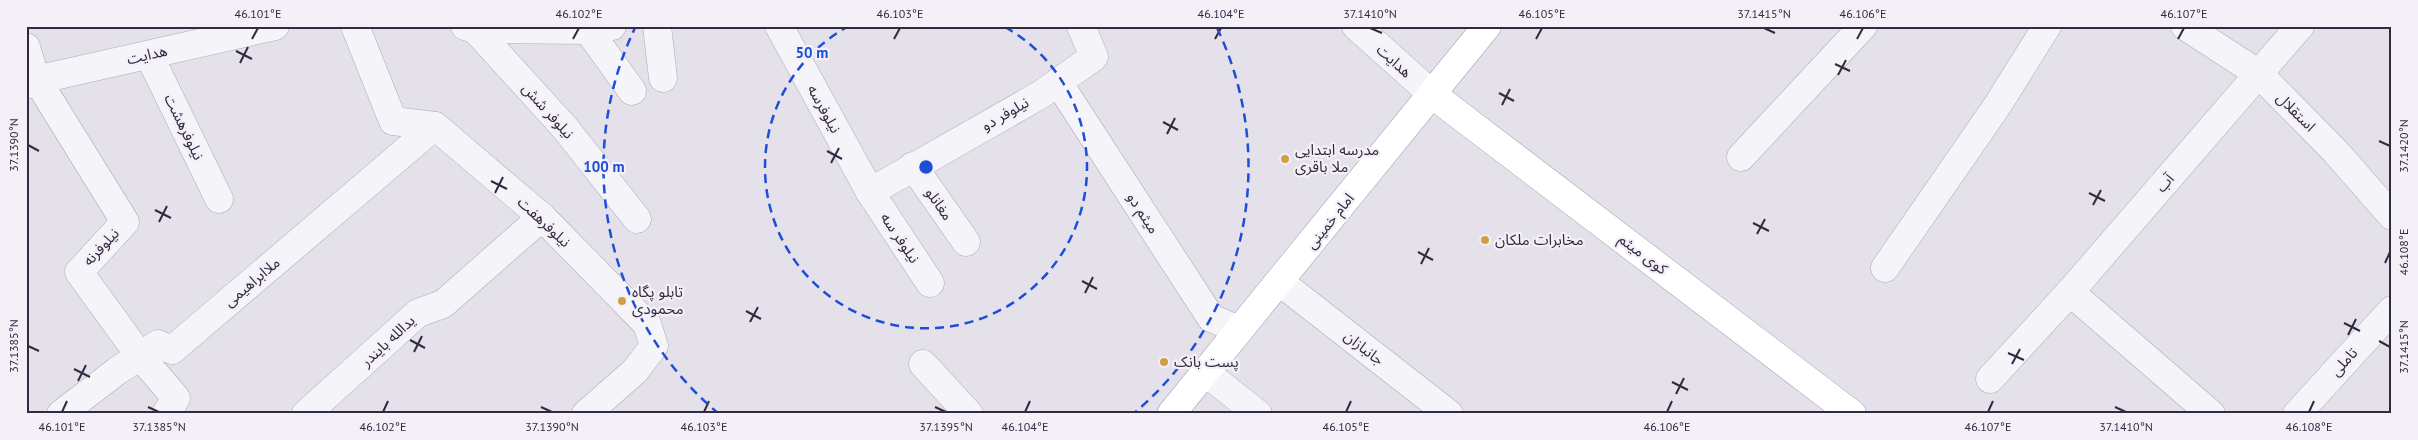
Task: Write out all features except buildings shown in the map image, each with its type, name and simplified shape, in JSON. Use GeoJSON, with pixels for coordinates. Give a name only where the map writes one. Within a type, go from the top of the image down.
{"type":"FeatureCollection","features":[{"type":"Feature","properties":{"kind":"main road","name":"امام خمینی"},"geometry":{"type":"LineString","coordinates":[[1171,414],[1488,26]]}},
{"type":"Feature","properties":{"kind":"main road","name":"کوی میثم"},"geometry":{"type":"LineString","coordinates":[[1433,95],[1852,414]]}},
{"type":"Feature","properties":{"kind":"street","name":"هدایت"},"geometry":{"type":"LineString","coordinates":[[34,82],[149,55],[190,35],[274,26]]}},
{"type":"Feature","properties":{"kind":"street"},"geometry":{"type":"LineString","coordinates":[[355,26],[393,121],[435,126]]}},
{"type":"Feature","properties":{"kind":"street"},"geometry":{"type":"LineString","coordinates":[[657,26],[663,78]]}},
{"type":"Feature","properties":{"kind":"street","name":"نیلوفرسه"},"geometry":{"type":"LineString","coordinates":[[779,26],[870,192]]}},
{"type":"Feature","properties":{"kind":"street","name":"نیلوفر دو"},"geometry":{"type":"LineString","coordinates":[[870,192],[994,121],[1058,82],[1094,57],[1081,26]]}},
{"type":"Feature","properties":{"kind":"street","name":"هدایت"},"geometry":{"type":"LineString","coordinates":[[1356,26],[1433,95]]}},
{"type":"Feature","properties":{"kind":"street"},"geometry":{"type":"LineString","coordinates":[[1741,157],[1864,26]]}},
{"type":"Feature","properties":{"kind":"street"},"geometry":{"type":"LineString","coordinates":[[1885,268],[1998,106],[2047,26]]}},
{"type":"Feature","properties":{"kind":"street","name":"استقلال"},"geometry":{"type":"LineString","coordinates":[[2186,26],[2259,74],[2336,151],[2392,216]]}},
{"type":"Feature","properties":{"kind":"street","name":"آب"},"geometry":{"type":"LineString","coordinates":[[1990,379],[2070,292],[2300,26]]}},
{"type":"Feature","properties":{"kind":"street"},"geometry":{"type":"LineString","coordinates":[[470,28],[600,28],[632,91]]}},
{"type":"Feature","properties":{"kind":"street","name":"نیلوفر شش"},"geometry":{"type":"LineString","coordinates":[[470,28],[565,128],[636,219]]}},
{"type":"Feature","properties":{"kind":"street"},"geometry":{"type":"LineString","coordinates":[[26,47],[34,82]]}},
{"type":"Feature","properties":{"kind":"street","name":"نیلوفرهشت"},"geometry":{"type":"LineString","coordinates":[[149,55],[219,199]]}},
{"type":"Feature","properties":{"kind":"street","name":"نیلوفرنه"},"geometry":{"type":"LineString","coordinates":[[34,82],[124,222],[78,272],[140,356]]}},
{"type":"Feature","properties":{"kind":"street","name":"میثم دو"},"geometry":{"type":"LineString","coordinates":[[1058,82],[1211,318],[1239,330]]}},
{"type":"Feature","properties":{"kind":"street","name":"نیلوفرهفت"},"geometry":{"type":"LineString","coordinates":[[435,126],[542,218],[647,324],[654,346],[635,371],[586,414]]}},
{"type":"Feature","properties":{"kind":"street","name":"ملاابراهیمی"},"geometry":{"type":"LineString","coordinates":[[61,414],[158,344],[172,350],[435,126]]}},
{"type":"Feature","properties":{"kind":"street","name":"مغانلو"},"geometry":{"type":"LineString","coordinates":[[913,166],[966,242]]}},
{"type":"Feature","properties":{"kind":"street","name":"نیلوفر سه"},"geometry":{"type":"LineString","coordinates":[[870,192],[930,283]]}},
{"type":"Feature","properties":{"kind":"street","name":"یدالله بایندر"},"geometry":{"type":"LineString","coordinates":[[306,414],[418,313],[442,304],[542,218]]}},
{"type":"Feature","properties":{"kind":"street","name":"جانبازان"},"geometry":{"type":"LineString","coordinates":[[1280,282],[1449,414]]}},
{"type":"Feature","properties":{"kind":"street"},"geometry":{"type":"LineString","coordinates":[[2070,292],[2210,414]]}},
{"type":"Feature","properties":{"kind":"street","name":"تاملی"},"geometry":{"type":"LineString","coordinates":[[2297,414],[2392,310]]}},
{"type":"Feature","properties":{"kind":"street"},"geometry":{"type":"LineString","coordinates":[[140,356],[176,398],[166,414]]}},
{"type":"Feature","properties":{"kind":"street"},"geometry":{"type":"LineString","coordinates":[[923,364],[964,412]]}},
{"type":"Feature","properties":{"kind":"street"},"geometry":{"type":"LineString","coordinates":[[1205,372],[1258,414]]}},
{"type":"Feature","properties":{"kind":"place","name":"مدرسه ابتدایی ملا باقری"},"geometry":{"type":"Point","coordinates":[1285,159]}},
{"type":"Feature","properties":{"kind":"place","name":"مخابرات ملکان"},"geometry":{"type":"Point","coordinates":[1485,240]}},
{"type":"Feature","properties":{"kind":"place","name":"تابلو پگاه محمودی"},"geometry":{"type":"Point","coordinates":[622,301]}},
{"type":"Feature","properties":{"kind":"place","name":"پست بانک"},"geometry":{"type":"Point","coordinates":[1164,362]}}]}
